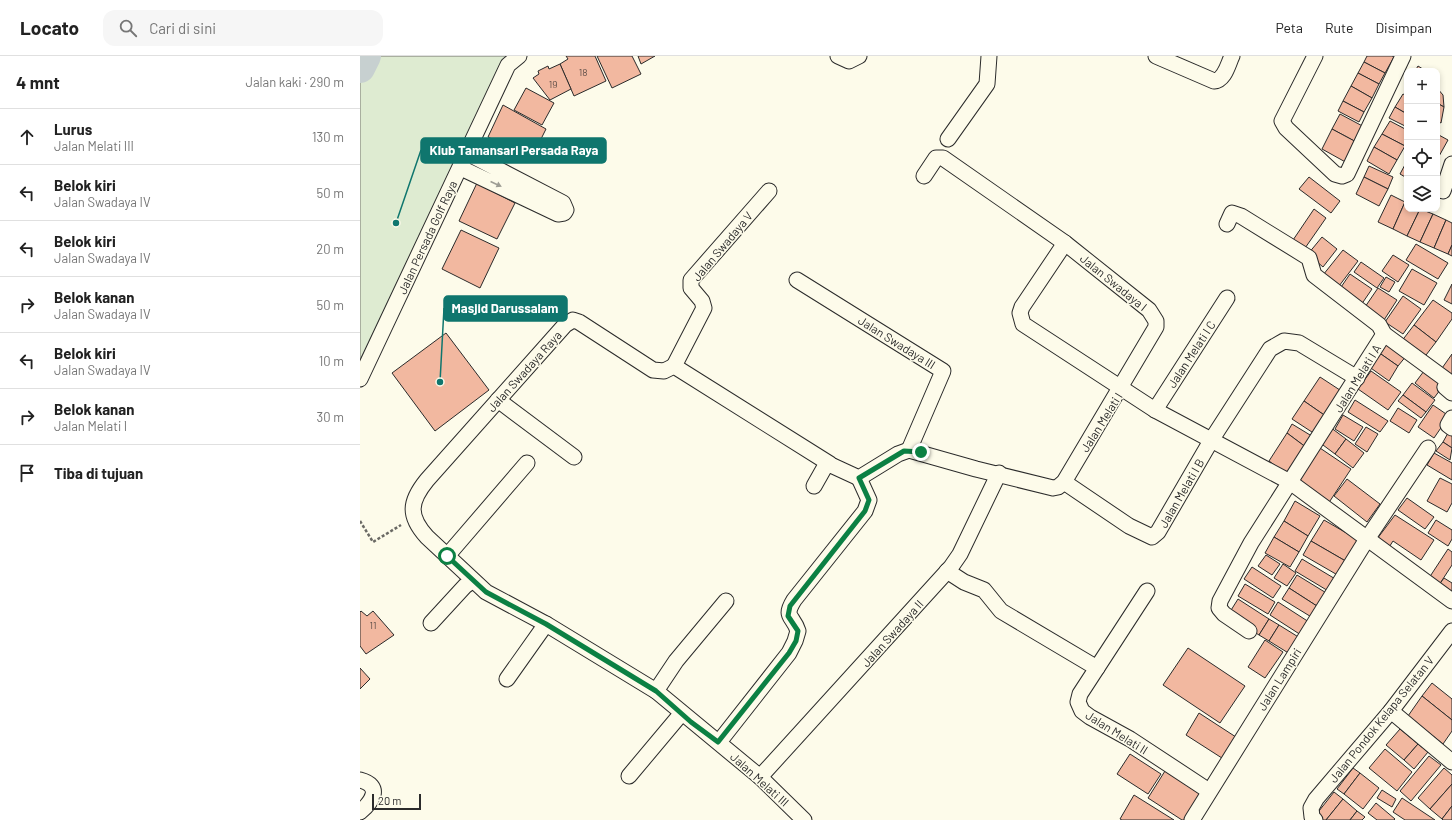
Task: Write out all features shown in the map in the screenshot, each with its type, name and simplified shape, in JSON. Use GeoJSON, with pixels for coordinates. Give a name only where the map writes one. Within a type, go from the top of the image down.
{"type":"FeatureCollection","features":[{"type":"Feature","properties":{"kind":"street","name":"Jalan Persada Golf Raya"},"geometry":{"type":"LineString","coordinates":[[360,379],[461,168],[508,65],[519,56]]}},
{"type":"Feature","properties":{"kind":"street"},"geometry":{"type":"LineString","coordinates":[[838,56],[849,61],[860,56]]}},
{"type":"Feature","properties":{"kind":"street"},"geometry":{"type":"LineString","coordinates":[[948,139],[987,84],[989,56]]}},
{"type":"Feature","properties":{"kind":"street"},"geometry":{"type":"LineString","coordinates":[[1156,56],[1214,81],[1218,81],[1223,76],[1232,56]]}},
{"type":"Feature","properties":{"kind":"street"},"geometry":{"type":"LineString","coordinates":[[1316,56],[1282,121],[1286,128],[1335,174],[1342,176],[1347,174],[1403,56]]}},
{"type":"Feature","properties":{"kind":"street"},"geometry":{"type":"LineString","coordinates":[[461,168],[558,214],[564,213],[566,210],[563,203],[467,153]]}},
{"type":"Feature","properties":{"kind":"street","name":"Jalan Swadaya I"},"geometry":{"type":"LineString","coordinates":[[924,176],[936,158],[943,158],[1065,243],[1149,310],[1156,321],[1154,333],[1120,388]]}},
{"type":"Feature","properties":{"kind":"street"},"geometry":{"type":"LineString","coordinates":[[1443,191],[1452,164]]}},
{"type":"Feature","properties":{"kind":"street","name":"Jalan Swadaya V"},"geometry":{"type":"LineString","coordinates":[[674,366],[704,308],[702,302],[691,288],[691,280],[769,191]]}},
{"type":"Feature","properties":{"kind":"street"},"geometry":{"type":"LineString","coordinates":[[1227,224],[1232,213],[1241,216],[1309,258],[1314,275],[1379,325],[1384,334]]}},
{"type":"Feature","properties":{"kind":"street"},"geometry":{"type":"LineString","coordinates":[[1065,243],[1022,307],[1020,319],[1023,324],[1120,388]]}},
{"type":"Feature","properties":{"kind":"street","name":"Jalan Swadaya III"},"geometry":{"type":"LineString","coordinates":[[797,280],[943,371],[909,450]]}},
{"type":"Feature","properties":{"kind":"street","name":"Jalan Melati I C"},"geometry":{"type":"LineString","coordinates":[[1155,410],[1227,298]]}},
{"type":"Feature","properties":{"kind":"street","name":"Jalan Swadaya Raya"},"geometry":{"type":"LineString","coordinates":[[413,514],[414,501],[419,489],[565,325],[573,320],[579,322],[653,370],[664,371],[674,366]]}},
{"type":"Feature","properties":{"kind":"street","name":"Jalan Melati I A"},"geometry":{"type":"LineString","coordinates":[[1249,631],[1224,614],[1219,608],[1220,601],[1251,543],[1384,334],[1448,381],[1445,387],[1452,393]]}},
{"type":"Feature","properties":{"kind":"street"},"geometry":{"type":"LineString","coordinates":[[1212,439],[1264,356],[1276,344],[1284,341],[1299,343],[1357,378]]}},
{"type":"Feature","properties":{"kind":"street"},"geometry":{"type":"LineString","coordinates":[[674,366],[830,464],[853,476],[869,500],[865,511],[790,606],[788,616],[798,631],[796,641],[789,653],[718,742]]}},
{"type":"Feature","properties":{"kind":"street","name":"Jalan Melati I"},"geometry":{"type":"LineString","coordinates":[[1064,482],[1120,388],[1155,410],[1212,439],[1290,482],[1452,601]]}},
{"type":"Feature","properties":{"kind":"street"},"geometry":{"type":"LineString","coordinates":[[498,400],[574,457]]}},
{"type":"Feature","properties":{"kind":"street","name":"Jalan Melati I B"},"geometry":{"type":"LineString","coordinates":[[1064,482],[1129,526],[1152,537],[1158,532],[1212,439]]}},
{"type":"Feature","properties":{"kind":"street","name":"Jalan Lampiri"},"geometry":{"type":"LineString","coordinates":[[1192,820],[1367,539],[1428,448]]}},
{"type":"Feature","properties":{"kind":"street"},"geometry":{"type":"LineString","coordinates":[[853,476],[909,450],[976,469],[999,473],[1053,488],[1058,487],[1064,482]]}},
{"type":"Feature","properties":{"kind":"street"},"geometry":{"type":"LineString","coordinates":[[447,556],[527,463]]}},
{"type":"Feature","properties":{"kind":"street"},"geometry":{"type":"LineString","coordinates":[[814,486],[830,464]]}},
{"type":"Feature","properties":{"kind":"street","name":"Jalan Swadaya II"},"geometry":{"type":"LineString","coordinates":[[760,777],[947,571],[960,554],[999,473]]}},
{"type":"Feature","properties":{"kind":"street","name":"Jalan Melati III"},"geometry":{"type":"LineString","coordinates":[[413,514],[419,529],[472,581],[486,592],[508,606],[546,624],[656,691],[681,714],[760,777],[804,820]]}},
{"type":"Feature","properties":{"kind":"street"},"geometry":{"type":"LineString","coordinates":[[947,571],[964,582],[984,590],[1001,611],[1097,668]]}},
{"type":"Feature","properties":{"kind":"street"},"geometry":{"type":"LineString","coordinates":[[431,623],[465,586],[472,581]]}},
{"type":"Feature","properties":{"kind":"street","name":"Jalan Melati II"},"geometry":{"type":"LineString","coordinates":[[1147,591],[1080,694],[1078,702],[1082,711],[1130,739],[1209,791]]}},
{"type":"Feature","properties":{"kind":"street"},"geometry":{"type":"LineString","coordinates":[[656,691],[676,661],[726,601]]}},
{"type":"Feature","properties":{"kind":"street"},"geometry":{"type":"LineString","coordinates":[[507,680],[546,624]]}},
{"type":"Feature","properties":{"kind":"street","name":"Jalan Pondok Kelapa Selatan V"},"geometry":{"type":"LineString","coordinates":[[1313,814],[1316,799],[1391,711],[1452,631]]}},
{"type":"Feature","properties":{"kind":"street"},"geometry":{"type":"LineString","coordinates":[[1391,711],[1452,762]]}},
{"type":"Feature","properties":{"kind":"street"},"geometry":{"type":"LineString","coordinates":[[629,776],[681,714]]}},
{"type":"Feature","properties":{"kind":"street"},"geometry":{"type":"LineString","coordinates":[[360,780],[371,787],[374,793],[370,803],[360,812]]}},
{"type":"Feature","properties":{"kind":"path"},"geometry":{"type":"LineString","coordinates":[[360,521],[373,542],[413,514]]}},
{"type":"Feature","properties":{"kind":"green space"},"geometry":{"type":"Polygon","coordinates":[[[366,56],[509,56],[360,377],[360,68],[366,56]]]}},
{"type":"Feature","properties":{"kind":"building"},"geometry":{"type":"Polygon","coordinates":[[[566,56],[595,56],[606,81],[574,96],[560,64],[568,59],[566,56]]]}},
{"type":"Feature","properties":{"kind":"building"},"geometry":{"type":"Polygon","coordinates":[[[597,56],[632,56],[641,74],[612,88],[597,56]]]}},
{"type":"Feature","properties":{"kind":"building"},"geometry":{"type":"Polygon","coordinates":[[[638,56],[655,56],[641,64],[638,56]]]}},
{"type":"Feature","properties":{"kind":"building"},"geometry":{"type":"Polygon","coordinates":[[[1367,56],[1394,57],[1385,73],[1364,62],[1367,56]]]}},
{"type":"Feature","properties":{"kind":"building"},"geometry":{"type":"Polygon","coordinates":[[[1364,62],[1385,73],[1379,84],[1358,73],[1364,62]]]}},
{"type":"Feature","properties":{"kind":"building"},"geometry":{"type":"Polygon","coordinates":[[[560,64],[571,89],[550,100],[533,78],[539,74],[538,71],[548,66],[549,69],[560,64]]]}},
{"type":"Feature","properties":{"kind":"building"},"geometry":{"type":"Polygon","coordinates":[[[1358,73],[1379,84],[1372,98],[1351,86],[1358,73]]]}},
{"type":"Feature","properties":{"kind":"building"},"geometry":{"type":"Polygon","coordinates":[[[1351,86],[1372,98],[1364,112],[1343,101],[1351,86]]]}},
{"type":"Feature","properties":{"kind":"building"},"geometry":{"type":"Polygon","coordinates":[[[526,88],[554,103],[542,125],[514,110],[526,88]]]}},
{"type":"Feature","properties":{"kind":"building"},"geometry":{"type":"Polygon","coordinates":[[[1440,92],[1443,95],[1444,107],[1440,105],[1440,92]]]}},
{"type":"Feature","properties":{"kind":"building"},"geometry":{"type":"Polygon","coordinates":[[[1403,94],[1404,94],[1404,112],[1395,107],[1403,94]]]}},
{"type":"Feature","properties":{"kind":"building"},"geometry":{"type":"Polygon","coordinates":[[[1343,101],[1364,112],[1359,122],[1338,111],[1343,101]]]}},
{"type":"Feature","properties":{"kind":"building"},"geometry":{"type":"Polygon","coordinates":[[[503,105],[546,129],[531,159],[488,137],[503,105]]]}},
{"type":"Feature","properties":{"kind":"building"},"geometry":{"type":"Polygon","coordinates":[[[1440,105],[1444,107],[1440,122],[1440,105]]]}},
{"type":"Feature","properties":{"kind":"building"},"geometry":{"type":"Polygon","coordinates":[[[1395,107],[1404,112],[1404,126],[1389,118],[1395,107]]]}},
{"type":"Feature","properties":{"kind":"building"},"geometry":{"type":"Polygon","coordinates":[[[1340,114],[1368,129],[1360,144],[1332,129],[1340,114]]]}},
{"type":"Feature","properties":{"kind":"building"},"geometry":{"type":"Polygon","coordinates":[[[1390,121],[1404,128],[1404,145],[1382,134],[1390,121]]]}},
{"type":"Feature","properties":{"kind":"building"},"geometry":{"type":"Polygon","coordinates":[[[1332,129],[1360,144],[1349,164],[1322,149],[1332,129]]]}},
{"type":"Feature","properties":{"kind":"building"},"geometry":{"type":"Polygon","coordinates":[[[1382,134],[1404,145],[1397,160],[1374,147],[1382,134]]]}},
{"type":"Feature","properties":{"kind":"building"},"geometry":{"type":"Polygon","coordinates":[[[1440,136],[1448,140],[1440,154],[1440,136]]]}},
{"type":"Feature","properties":{"kind":"building"},"geometry":{"type":"Polygon","coordinates":[[[1374,147],[1397,160],[1389,174],[1367,161],[1374,147]]]}},
{"type":"Feature","properties":{"kind":"building"},"geometry":{"type":"Polygon","coordinates":[[[1369,166],[1393,177],[1388,189],[1364,177],[1369,166]]]}},
{"type":"Feature","properties":{"kind":"building"},"geometry":{"type":"Polygon","coordinates":[[[1404,167],[1404,176],[1400,174],[1404,167]]]}},
{"type":"Feature","properties":{"kind":"building"},"geometry":{"type":"Polygon","coordinates":[[[1309,177],[1340,201],[1331,213],[1299,189],[1309,177]]]}},
{"type":"Feature","properties":{"kind":"building"},"geometry":{"type":"Polygon","coordinates":[[[1364,177],[1388,189],[1379,206],[1356,194],[1364,177]]]}},
{"type":"Feature","properties":{"kind":"building"},"geometry":{"type":"Polygon","coordinates":[[[477,183],[515,203],[497,239],[459,221],[477,183]]]}},
{"type":"Feature","properties":{"kind":"building"},"geometry":{"type":"Polygon","coordinates":[[[1391,195],[1404,202],[1393,229],[1378,222],[1391,195]]]}},
{"type":"Feature","properties":{"kind":"building"},"geometry":{"type":"Polygon","coordinates":[[[1404,204],[1404,212],[1419,212],[1407,236],[1393,229],[1404,204]]]}},
{"type":"Feature","properties":{"kind":"building"},"geometry":{"type":"Polygon","coordinates":[[[1314,209],[1326,218],[1303,251],[1291,243],[1314,209]]]}},
{"type":"Feature","properties":{"kind":"building"},"geometry":{"type":"Polygon","coordinates":[[[1419,212],[1428,212],[1433,214],[1420,242],[1407,236],[1419,212]]]}},
{"type":"Feature","properties":{"kind":"building"},"geometry":{"type":"Polygon","coordinates":[[[1433,214],[1446,220],[1434,248],[1420,242],[1433,214]]]}},
{"type":"Feature","properties":{"kind":"building"},"geometry":{"type":"Polygon","coordinates":[[[1446,220],[1452,223],[1452,245],[1448,254],[1434,248],[1446,220]]]}},
{"type":"Feature","properties":{"kind":"building"},"geometry":{"type":"Polygon","coordinates":[[[461,230],[499,248],[480,288],[442,269],[461,230]]]}},
{"type":"Feature","properties":{"kind":"building"},"geometry":{"type":"Polygon","coordinates":[[[1322,237],[1337,249],[1323,267],[1308,254],[1322,237]]]}},
{"type":"Feature","properties":{"kind":"building"},"geometry":{"type":"Polygon","coordinates":[[[1416,244],[1448,263],[1438,279],[1406,260],[1416,244]]]}},
{"type":"Feature","properties":{"kind":"building"},"geometry":{"type":"Polygon","coordinates":[[[1452,245],[1452,256],[1448,254],[1452,245]]]}},
{"type":"Feature","properties":{"kind":"building"},"geometry":{"type":"Polygon","coordinates":[[[1343,250],[1358,261],[1339,286],[1323,275],[1343,250]]]}},
{"type":"Feature","properties":{"kind":"building"},"geometry":{"type":"Polygon","coordinates":[[[1393,255],[1409,265],[1398,282],[1382,271],[1393,255]]]}},
{"type":"Feature","properties":{"kind":"building"},"geometry":{"type":"Polygon","coordinates":[[[1361,262],[1384,278],[1377,288],[1354,272],[1361,262]]]}},
{"type":"Feature","properties":{"kind":"building"},"geometry":{"type":"Polygon","coordinates":[[[1412,269],[1437,283],[1424,305],[1399,291],[1412,269]]]}},
{"type":"Feature","properties":{"kind":"building"},"geometry":{"type":"Polygon","coordinates":[[[1350,274],[1372,289],[1361,305],[1339,290],[1350,274]]]}},
{"type":"Feature","properties":{"kind":"building"},"geometry":{"type":"Polygon","coordinates":[[[1386,277],[1395,282],[1389,292],[1380,287],[1386,277]]]}},
{"type":"Feature","properties":{"kind":"building"},"geometry":{"type":"Polygon","coordinates":[[[1452,284],[1452,304],[1444,300],[1452,284]]]}},
{"type":"Feature","properties":{"kind":"building"},"geometry":{"type":"Polygon","coordinates":[[[1378,288],[1397,300],[1384,320],[1365,307],[1378,288]]]}},
{"type":"Feature","properties":{"kind":"building"},"geometry":{"type":"Polygon","coordinates":[[[1403,296],[1421,309],[1403,334],[1385,322],[1403,296]]]}},
{"type":"Feature","properties":{"kind":"building"},"geometry":{"type":"Polygon","coordinates":[[[1433,300],[1452,313],[1452,319],[1436,342],[1414,325],[1433,300]]]}},
{"type":"Feature","properties":{"kind":"building"},"geometry":{"type":"Polygon","coordinates":[[[1414,325],[1436,342],[1423,359],[1401,342],[1414,325]]]}},
{"type":"Feature","properties":{"kind":"building"},"geometry":{"type":"Polygon","coordinates":[[[446,333],[489,390],[435,431],[392,373],[446,333]]]}},
{"type":"Feature","properties":{"kind":"building"},"geometry":{"type":"Polygon","coordinates":[[[1386,340],[1407,355],[1398,366],[1378,352],[1386,340]]]}},
{"type":"Feature","properties":{"kind":"building"},"geometry":{"type":"Polygon","coordinates":[[[1378,352],[1398,366],[1389,381],[1368,366],[1378,352]]]}},
{"type":"Feature","properties":{"kind":"building"},"geometry":{"type":"Polygon","coordinates":[[[1452,354],[1452,376],[1440,371],[1452,354]]]}},
{"type":"Feature","properties":{"kind":"building"},"geometry":{"type":"Polygon","coordinates":[[[1427,367],[1446,382],[1434,398],[1415,383],[1427,367]]]}},
{"type":"Feature","properties":{"kind":"building"},"geometry":{"type":"Polygon","coordinates":[[[1371,371],[1401,392],[1388,410],[1358,389],[1371,371]]]}},
{"type":"Feature","properties":{"kind":"building"},"geometry":{"type":"Polygon","coordinates":[[[1320,377],[1346,394],[1330,419],[1304,401],[1320,377]]]}},
{"type":"Feature","properties":{"kind":"building"},"geometry":{"type":"Polygon","coordinates":[[[1412,383],[1435,400],[1426,412],[1403,395],[1412,383]]]}},
{"type":"Feature","properties":{"kind":"building"},"geometry":{"type":"Polygon","coordinates":[[[1403,395],[1426,412],[1421,418],[1398,401],[1403,395]]]}},
{"type":"Feature","properties":{"kind":"building"},"geometry":{"type":"Polygon","coordinates":[[[1355,400],[1388,421],[1380,432],[1348,412],[1355,400]]]}},
{"type":"Feature","properties":{"kind":"building"},"geometry":{"type":"Polygon","coordinates":[[[1304,401],[1330,419],[1318,436],[1292,419],[1304,401]]]}},
{"type":"Feature","properties":{"kind":"building"},"geometry":{"type":"Polygon","coordinates":[[[1433,405],[1449,416],[1434,438],[1418,427],[1433,405]]]}},
{"type":"Feature","properties":{"kind":"building"},"geometry":{"type":"Polygon","coordinates":[[[1398,408],[1417,420],[1409,433],[1390,421],[1398,408]]]}},
{"type":"Feature","properties":{"kind":"building"},"geometry":{"type":"Polygon","coordinates":[[[1343,415],[1363,427],[1354,441],[1335,429],[1343,415]]]}},
{"type":"Feature","properties":{"kind":"building"},"geometry":{"type":"Polygon","coordinates":[[[1292,424],[1315,438],[1307,448],[1287,433],[1292,424]]]}},
{"type":"Feature","properties":{"kind":"building"},"geometry":{"type":"Polygon","coordinates":[[[1330,427],[1346,439],[1335,454],[1319,442],[1330,427]]]}},
{"type":"Feature","properties":{"kind":"building"},"geometry":{"type":"Polygon","coordinates":[[[1366,427],[1378,434],[1367,452],[1355,444],[1366,427]]]}},
{"type":"Feature","properties":{"kind":"building"},"geometry":{"type":"Polygon","coordinates":[[[1287,433],[1307,448],[1288,475],[1269,461],[1287,433]]]}},
{"type":"Feature","properties":{"kind":"building"},"geometry":{"type":"Polygon","coordinates":[[[1448,433],[1452,435],[1452,448],[1443,442],[1448,433]]]}},
{"type":"Feature","properties":{"kind":"building"},"geometry":{"type":"Polygon","coordinates":[[[1346,439],[1364,453],[1353,468],[1335,454],[1346,439]]]}},
{"type":"Feature","properties":{"kind":"building"},"geometry":{"type":"Polygon","coordinates":[[[1443,442],[1452,448],[1450,460],[1436,451],[1443,442]]]}},
{"type":"Feature","properties":{"kind":"building"},"geometry":{"type":"Polygon","coordinates":[[[1317,446],[1351,469],[1328,504],[1294,481],[1317,446]]]}},
{"type":"Feature","properties":{"kind":"building"},"geometry":{"type":"Polygon","coordinates":[[[1434,453],[1452,463],[1452,480],[1427,465],[1434,453]]]}},
{"type":"Feature","properties":{"kind":"building"},"geometry":{"type":"Polygon","coordinates":[[[1440,478],[1452,484],[1452,503],[1447,512],[1427,501],[1440,478]]]}},
{"type":"Feature","properties":{"kind":"building"},"geometry":{"type":"Polygon","coordinates":[[[1347,479],[1380,504],[1367,522],[1334,496],[1347,479]]]}},
{"type":"Feature","properties":{"kind":"building"},"geometry":{"type":"Polygon","coordinates":[[[1407,498],[1434,517],[1425,529],[1398,510],[1407,498]]]}},
{"type":"Feature","properties":{"kind":"building"},"geometry":{"type":"Polygon","coordinates":[[[1295,501],[1320,516],[1308,536],[1284,521],[1295,501]]]}},
{"type":"Feature","properties":{"kind":"building"},"geometry":{"type":"Polygon","coordinates":[[[1395,515],[1434,540],[1421,560],[1393,541],[1386,552],[1374,543],[1395,515]]]}},
{"type":"Feature","properties":{"kind":"building"},"geometry":{"type":"Polygon","coordinates":[[[1324,520],[1362,542],[1349,563],[1311,541],[1324,520]]]}},
{"type":"Feature","properties":{"kind":"building"},"geometry":{"type":"Polygon","coordinates":[[[1436,520],[1452,530],[1452,539],[1448,546],[1428,533],[1436,520]]]}},
{"type":"Feature","properties":{"kind":"building"},"geometry":{"type":"Polygon","coordinates":[[[1284,521],[1308,536],[1299,552],[1274,537],[1284,521]]]}},
{"type":"Feature","properties":{"kind":"building"},"geometry":{"type":"Polygon","coordinates":[[[1274,537],[1299,552],[1290,567],[1265,553],[1274,537]]]}},
{"type":"Feature","properties":{"kind":"building"},"geometry":{"type":"Polygon","coordinates":[[[1311,541],[1349,563],[1341,577],[1303,555],[1311,541]]]}},
{"type":"Feature","properties":{"kind":"building"},"geometry":{"type":"Polygon","coordinates":[[[1448,549],[1452,552],[1452,565],[1439,585],[1429,578],[1448,549]]]}},
{"type":"Feature","properties":{"kind":"building"},"geometry":{"type":"Polygon","coordinates":[[[1266,555],[1280,564],[1272,575],[1258,566],[1266,555]]]}},
{"type":"Feature","properties":{"kind":"building"},"geometry":{"type":"Polygon","coordinates":[[[1302,559],[1337,580],[1330,592],[1295,571],[1302,559]]]}},
{"type":"Feature","properties":{"kind":"building"},"geometry":{"type":"Polygon","coordinates":[[[1283,564],[1296,573],[1287,586],[1274,578],[1283,564]]]}},
{"type":"Feature","properties":{"kind":"building"},"geometry":{"type":"Polygon","coordinates":[[[1252,567],[1281,586],[1273,598],[1244,579],[1252,567]]]}},
{"type":"Feature","properties":{"kind":"building"},"geometry":{"type":"Polygon","coordinates":[[[1297,575],[1328,594],[1320,608],[1289,588],[1297,575]]]}},
{"type":"Feature","properties":{"kind":"building"},"geometry":{"type":"Polygon","coordinates":[[[1444,578],[1452,583],[1452,599],[1436,589],[1444,578]]]}},
{"type":"Feature","properties":{"kind":"building"},"geometry":{"type":"Polygon","coordinates":[[[1245,584],[1275,602],[1268,614],[1238,596],[1245,584]]]}},
{"type":"Feature","properties":{"kind":"building"},"geometry":{"type":"Polygon","coordinates":[[[1289,588],[1320,608],[1313,618],[1282,599],[1289,588]]]}},
{"type":"Feature","properties":{"kind":"building"},"geometry":{"type":"Polygon","coordinates":[[[1238,599],[1269,619],[1259,635],[1228,615],[1238,599]]]}},
{"type":"Feature","properties":{"kind":"building"},"geometry":{"type":"Polygon","coordinates":[[[1278,602],[1309,622],[1301,635],[1270,615],[1278,602]]]}},
{"type":"Feature","properties":{"kind":"building"},"geometry":{"type":"Polygon","coordinates":[[[361,611],[367,616],[373,611],[394,635],[366,654],[360,646],[361,611]]]}},
{"type":"Feature","properties":{"kind":"building"},"geometry":{"type":"Polygon","coordinates":[[[1269,619],[1279,625],[1269,641],[1259,635],[1269,619]]]}},
{"type":"Feature","properties":{"kind":"building"},"geometry":{"type":"Polygon","coordinates":[[[1279,625],[1300,638],[1290,654],[1269,641],[1279,625]]]}},
{"type":"Feature","properties":{"kind":"building"},"geometry":{"type":"Polygon","coordinates":[[[1265,640],[1283,652],[1265,678],[1248,667],[1265,640]]]}},
{"type":"Feature","properties":{"kind":"building"},"geometry":{"type":"Polygon","coordinates":[[[1188,648],[1245,686],[1220,723],[1163,685],[1188,648]]]}},
{"type":"Feature","properties":{"kind":"building"},"geometry":{"type":"Polygon","coordinates":[[[360,668],[370,679],[360,689],[360,668]]]}},
{"type":"Feature","properties":{"kind":"building"},"geometry":{"type":"Polygon","coordinates":[[[1432,683],[1452,699],[1452,720],[1422,696],[1432,683]]]}},
{"type":"Feature","properties":{"kind":"building"},"geometry":{"type":"Polygon","coordinates":[[[1422,696],[1452,720],[1452,731],[1443,744],[1408,716],[1422,696]]]}},
{"type":"Feature","properties":{"kind":"building"},"geometry":{"type":"Polygon","coordinates":[[[1199,713],[1239,739],[1225,760],[1186,735],[1199,713]]]}},
{"type":"Feature","properties":{"kind":"building"},"geometry":{"type":"Polygon","coordinates":[[[1400,729],[1418,744],[1404,760],[1386,745],[1400,729]]]}},
{"type":"Feature","properties":{"kind":"building"},"geometry":{"type":"Polygon","coordinates":[[[1418,744],[1428,752],[1414,769],[1404,760],[1418,744]]]}},
{"type":"Feature","properties":{"kind":"building"},"geometry":{"type":"Polygon","coordinates":[[[1385,749],[1412,772],[1397,791],[1369,768],[1385,749]]]}},
{"type":"Feature","properties":{"kind":"building"},"geometry":{"type":"Polygon","coordinates":[[[1130,754],[1161,774],[1148,794],[1117,774],[1130,754]]]}},
{"type":"Feature","properties":{"kind":"building"},"geometry":{"type":"Polygon","coordinates":[[[1429,756],[1441,765],[1411,801],[1400,791],[1429,756]]]}},
{"type":"Feature","properties":{"kind":"building"},"geometry":{"type":"Polygon","coordinates":[[[1353,768],[1360,773],[1344,794],[1337,789],[1353,768]]]}},
{"type":"Feature","properties":{"kind":"building"},"geometry":{"type":"Polygon","coordinates":[[[1444,768],[1452,775],[1452,784],[1430,809],[1418,798],[1444,768]]]}},
{"type":"Feature","properties":{"kind":"building"},"geometry":{"type":"Polygon","coordinates":[[[1165,771],[1203,796],[1188,820],[1182,820],[1148,798],[1165,771]]]}},
{"type":"Feature","properties":{"kind":"building"},"geometry":{"type":"Polygon","coordinates":[[[1360,773],[1379,788],[1363,809],[1344,794],[1360,773]]]}},
{"type":"Feature","properties":{"kind":"building"},"geometry":{"type":"Polygon","coordinates":[[[1452,784],[1452,806],[1442,819],[1430,809],[1452,784]]]}},
{"type":"Feature","properties":{"kind":"building"},"geometry":{"type":"Polygon","coordinates":[[[1382,790],[1396,799],[1392,807],[1377,798],[1382,790]]]}},
{"type":"Feature","properties":{"kind":"building"},"geometry":{"type":"Polygon","coordinates":[[[1334,792],[1343,799],[1326,820],[1321,820],[1315,816],[1334,792]]]}},
{"type":"Feature","properties":{"kind":"building"},"geometry":{"type":"Polygon","coordinates":[[[1134,795],[1174,820],[1120,819],[1134,795]]]}},
{"type":"Feature","properties":{"kind":"building"},"geometry":{"type":"Polygon","coordinates":[[[1402,798],[1435,820],[1405,820],[1393,812],[1402,798]]]}},
{"type":"Feature","properties":{"kind":"building"},"geometry":{"type":"Polygon","coordinates":[[[1343,799],[1357,811],[1350,820],[1326,820],[1343,799]]]}},
{"type":"Feature","properties":{"kind":"building"},"geometry":{"type":"Polygon","coordinates":[[[1376,803],[1395,819],[1377,820],[1368,813],[1376,803]]]}},
{"type":"Feature","properties":{"kind":"building"},"geometry":{"type":"Polygon","coordinates":[[[1452,806],[1452,820],[1443,820],[1442,819],[1452,806]]]}},
{"type":"Feature","properties":{"kind":"building"},"geometry":{"type":"Polygon","coordinates":[[[1357,811],[1365,817],[1362,820],[1350,820],[1357,811]]]}},
{"type":"Feature","properties":{"kind":"waterway"},"geometry":{"type":"LineString","coordinates":[[360,68],[366,56]]}},
{"type":"Feature","properties":{"kind":"place","name":"Klub Tamansari Persada Raya"},"geometry":{"type":"Point","coordinates":[396,223]}},
{"type":"Feature","properties":{"kind":"place","name":"Masjid Darussalam"},"geometry":{"type":"Point","coordinates":[440,382]}},
{"type":"Feature","properties":{"kind":"route"},"geometry":{"type":"LineString","coordinates":[[447,556],[472,581],[486,592],[508,606],[546,624],[656,691],[691,722],[718,742],[789,653],[796,641],[798,631],[797,627],[788,616],[790,606],[865,511],[869,500],[859,478],[904,451],[909,450],[921,452]]}}]}
